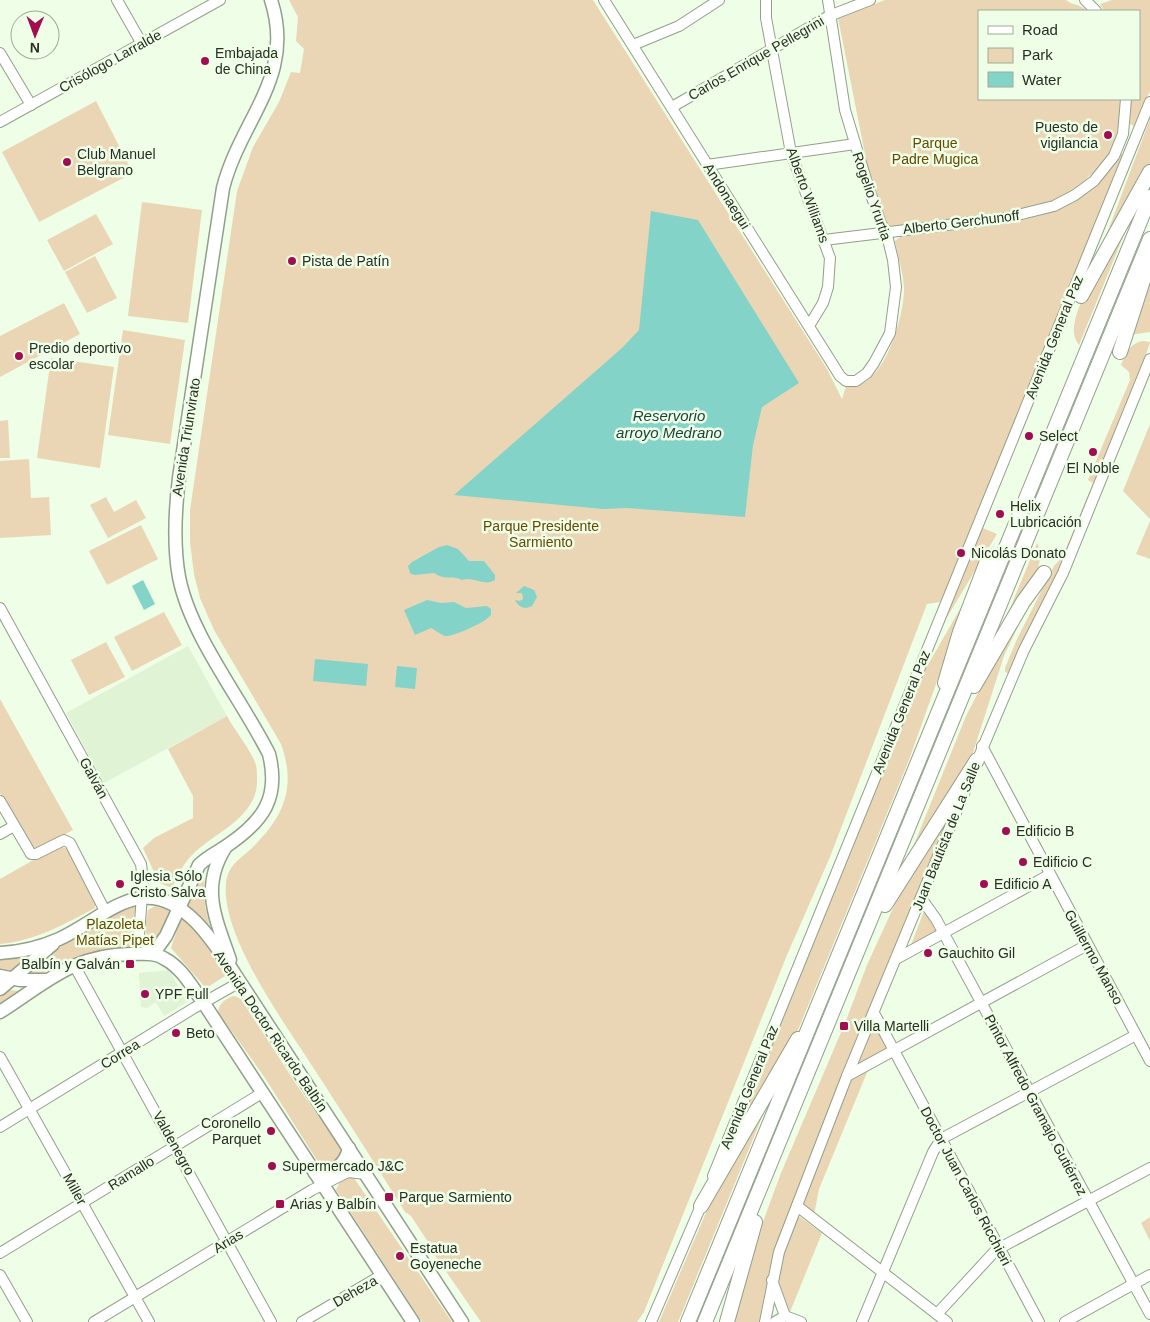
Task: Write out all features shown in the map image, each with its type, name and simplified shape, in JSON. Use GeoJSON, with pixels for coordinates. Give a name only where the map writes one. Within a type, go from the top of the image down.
{"type":"FeatureCollection","features":[{"type":"Feature","properties":{"kind":"highway"},"geometry":{"type":"LineString","coordinates":[[1081,296],[1150,172]]}},
{"type":"Feature","properties":{"kind":"highway"},"geometry":{"type":"LineString","coordinates":[[688,1322],[1150,198]]}},
{"type":"Feature","properties":{"kind":"highway"},"geometry":{"type":"LineString","coordinates":[[705,1322],[1150,239]]}},
{"type":"Feature","properties":{"kind":"highway"},"geometry":{"type":"LineString","coordinates":[[1120,352],[1150,258]]}},
{"type":"Feature","properties":{"kind":"highway"},"geometry":{"type":"LineString","coordinates":[[938,716],[949,663],[989,556]]}},
{"type":"Feature","properties":{"kind":"highway"},"geometry":{"type":"LineString","coordinates":[[955,716],[1023,602],[1044,572]]}},
{"type":"Feature","properties":{"kind":"highway"},"geometry":{"type":"LineString","coordinates":[[858,951],[908,866],[980,753]]}},
{"type":"Feature","properties":{"kind":"highway"},"geometry":{"type":"LineString","coordinates":[[701,1206],[796,1042],[816,1014]]}},
{"type":"Feature","properties":{"kind":"highway"},"geometry":{"type":"LineString","coordinates":[[727,1322],[773,1159]]}},
{"type":"Feature","properties":{"kind":"main road","name":"Avenida Triunvirato"},"geometry":{"type":"LineString","coordinates":[[153,954],[166,936],[199,865],[207,857],[226,847],[247,831],[266,808],[271,795],[272,767],[263,741],[191,614],[179,578],[175,525],[179,478],[223,188],[233,156],[272,80],[278,60],[278,25],[271,0]]}},
{"type":"Feature","properties":{"kind":"main road","name":"Avenida Triunvirato"},"geometry":{"type":"LineString","coordinates":[[226,847],[213,874],[211,895],[217,924],[237,977]]}},
{"type":"Feature","properties":{"kind":"main road","name":"Avenida Doctor Ricardo Balbín"},"geometry":{"type":"LineString","coordinates":[[0,953],[26,950],[59,939],[127,900],[142,898],[165,902],[179,909],[196,922],[237,977],[462,1322]]}},
{"type":"Feature","properties":{"kind":"main road"},"geometry":{"type":"LineString","coordinates":[[0,989],[5,978],[59,939]]}},
{"type":"Feature","properties":{"kind":"main road"},"geometry":{"type":"LineString","coordinates":[[0,1012],[46,980],[74,965],[99,956],[153,954],[164,957],[174,965],[203,1002],[413,1322]]}},
{"type":"Feature","properties":{"kind":"main road"},"geometry":{"type":"LineString","coordinates":[[5,978],[46,980]]}},
{"type":"Feature","properties":{"kind":"main road"},"geometry":{"type":"LineString","coordinates":[[315,1173],[330,1172],[337,1168],[343,1163],[350,1148]]}},
{"type":"Feature","properties":{"kind":"street"},"geometry":{"type":"LineString","coordinates":[[117,0],[142,44]]}},
{"type":"Feature","properties":{"kind":"street","name":"Crisólogo Larralde"},"geometry":{"type":"LineString","coordinates":[[0,122],[220,0]]}},
{"type":"Feature","properties":{"kind":"street","name":"Andonaegui"},"geometry":{"type":"LineString","coordinates":[[604,0],[840,376],[846,381],[856,381]]}},
{"type":"Feature","properties":{"kind":"street"},"geometry":{"type":"LineString","coordinates":[[633,45],[678,26],[719,0]]}},
{"type":"Feature","properties":{"kind":"street","name":"Alberto Williams"},"geometry":{"type":"LineString","coordinates":[[766,0],[766,18],[791,153],[830,258],[828,287],[823,303],[809,326]]}},
{"type":"Feature","properties":{"kind":"street","name":"Rogelio Yrurtia"},"geometry":{"type":"LineString","coordinates":[[828,0],[845,110],[880,224],[886,231],[893,260],[896,287],[890,333],[867,373],[856,381]]}},
{"type":"Feature","properties":{"kind":"street","name":"Carlos Enrique Pellegrini"},"geometry":{"type":"LineString","coordinates":[[672,107],[829,16],[870,0]]}},
{"type":"Feature","properties":{"kind":"street"},"geometry":{"type":"LineString","coordinates":[[1085,0],[1095,10]]}},
{"type":"Feature","properties":{"kind":"street"},"geometry":{"type":"LineString","coordinates":[[0,52],[31,105]]}},
{"type":"Feature","properties":{"kind":"street","name":"Alberto Gerchunoff"},"geometry":{"type":"LineString","coordinates":[[824,240],[1005,218],[1054,206],[1076,195],[1094,181],[1114,156],[1123,134],[1126,100]]}},
{"type":"Feature","properties":{"kind":"street","name":"Avenida General Paz"},"geometry":{"type":"LineString","coordinates":[[652,1322],[701,1206],[1150,102]]}},
{"type":"Feature","properties":{"kind":"street"},"geometry":{"type":"LineString","coordinates":[[1123,134],[1134,139]]}},
{"type":"Feature","properties":{"kind":"street"},"geometry":{"type":"LineString","coordinates":[[708,165],[855,144]]}},
{"type":"Feature","properties":{"kind":"street","name":"Juan Bautista de La Salle"},"geometry":{"type":"LineString","coordinates":[[765,1322],[772,1279],[779,1252],[847,1076],[980,753],[1024,650],[1063,573],[1150,359]]}},
{"type":"Feature","properties":{"kind":"street","name":"Galván"},"geometry":{"type":"LineString","coordinates":[[0,608],[31,661],[141,864],[142,898],[139,936],[153,954]]}},
{"type":"Feature","properties":{"kind":"street","name":"Guillermo Manso"},"geometry":{"type":"LineString","coordinates":[[980,753],[1150,1061]]}},
{"type":"Feature","properties":{"kind":"street"},"geometry":{"type":"LineString","coordinates":[[0,800],[31,854],[36,854],[64,840],[70,843],[105,911]]}},
{"type":"Feature","properties":{"kind":"street"},"geometry":{"type":"LineString","coordinates":[[0,834],[14,826]]}},
{"type":"Feature","properties":{"kind":"street"},"geometry":{"type":"LineString","coordinates":[[896,960],[1049,875]]}},
{"type":"Feature","properties":{"kind":"street","name":"Pintor Alfredo Gramajo Gutiérrez"},"geometry":{"type":"LineString","coordinates":[[921,898],[928,904],[1150,1314]]}},
{"type":"Feature","properties":{"kind":"street"},"geometry":{"type":"LineString","coordinates":[[847,1076],[1087,945]]}},
{"type":"Feature","properties":{"kind":"street","name":"Valdenegro"},"geometry":{"type":"LineString","coordinates":[[74,965],[271,1322]]}},
{"type":"Feature","properties":{"kind":"street","name":"Correa"},"geometry":{"type":"LineString","coordinates":[[0,1127],[203,1002],[237,977]]}},
{"type":"Feature","properties":{"kind":"street","name":"Doctor Juan Carlos Ricchieri"},"geometry":{"type":"LineString","coordinates":[[874,1013],[1038,1322]]}},
{"type":"Feature","properties":{"kind":"street"},"geometry":{"type":"LineString","coordinates":[[862,1322],[933,1152],[941,1139],[1136,1035]]}},
{"type":"Feature","properties":{"kind":"street","name":"Miller"},"geometry":{"type":"LineString","coordinates":[[0,1057],[149,1322]]}},
{"type":"Feature","properties":{"kind":"street","name":"Ramallo"},"geometry":{"type":"LineString","coordinates":[[0,1253],[262,1093]]}},
{"type":"Feature","properties":{"kind":"street"},"geometry":{"type":"LineString","coordinates":[[937,1314],[999,1248],[1150,1168]]}},
{"type":"Feature","properties":{"kind":"street","name":"Arias"},"geometry":{"type":"LineString","coordinates":[[94,1322],[323,1185],[348,1172],[366,1174]]}},
{"type":"Feature","properties":{"kind":"street"},"geometry":{"type":"LineString","coordinates":[[797,1206],[947,1322]]}},
{"type":"Feature","properties":{"kind":"street"},"geometry":{"type":"LineString","coordinates":[[0,1275],[27,1322]]}},
{"type":"Feature","properties":{"kind":"street","name":"Deheza"},"geometry":{"type":"LineString","coordinates":[[302,1322],[382,1275]]}},
{"type":"Feature","properties":{"kind":"street"},"geometry":{"type":"LineString","coordinates":[[1065,1322],[1150,1275]]}},
{"type":"Feature","properties":{"kind":"street"},"geometry":{"type":"LineString","coordinates":[[772,1279],[785,1316]]}},
{"type":"Feature","properties":{"kind":"street"},"geometry":{"type":"LineString","coordinates":[[775,1322],[785,1316]]}},
{"type":"Feature","properties":{"kind":"street"},"geometry":{"type":"LineString","coordinates":[[785,1316],[801,1322]]}},
{"type":"Feature","properties":{"kind":"shaded area"},"geometry":{"type":"Polygon","coordinates":[[[188,646],[227,716],[104,783],[66,713],[188,646]]]}},
{"type":"Feature","properties":{"kind":"shaded area"},"geometry":{"type":"Polygon","coordinates":[[[169,970],[187,1002],[164,1016],[156,1002],[147,1008],[141,1007],[139,973],[169,970]]]}},
{"type":"Feature","properties":{"kind":"green space","name":"Parque Presidente Sarmiento"},"geometry":{"type":"Polygon","coordinates":[[[289,0],[593,0],[827,369],[842,399],[846,386],[865,382],[881,366],[893,341],[901,314],[904,291],[895,241],[901,236],[993,226],[1023,220],[1052,211],[1078,197],[1102,179],[1121,154],[1123,154],[941,602],[927,604],[830,857],[787,955],[644,1312],[637,1322],[481,1322],[429,1247],[430,1245],[411,1216],[405,1212],[277,1013],[246,958],[234,931],[227,905],[227,876],[236,862],[265,834],[280,811],[285,799],[287,773],[281,744],[214,630],[200,598],[194,574],[190,542],[190,510],[237,191],[253,147],[279,102],[291,72],[300,73],[304,49],[296,41],[298,17],[289,0]]]}},
{"type":"Feature","properties":{"kind":"green space","name":"Parque Padre Mugica"},"geometry":{"type":"Polygon","coordinates":[[[885,0],[1066,0],[1084,8],[1086,10],[978,10],[978,100],[1121,100],[1118,130],[1112,148],[1108,156],[1084,181],[1064,195],[1046,204],[988,216],[890,227],[884,222],[867,164],[838,18],[885,0]]]}},
{"type":"Feature","properties":{"kind":"green space"},"geometry":{"type":"Polygon","coordinates":[[[1112,0],[1150,0],[1150,91],[1134,126],[1130,124],[1131,100],[1140,100],[1140,10],[1103,10],[1100,4],[1112,0]]]}},
{"type":"Feature","properties":{"kind":"green space","name":"Club Manuel Belgrano"},"geometry":{"type":"Polygon","coordinates":[[[96,101],[133,173],[39,222],[2,152],[96,101]]]}},
{"type":"Feature","properties":{"kind":"green space"},"geometry":{"type":"Polygon","coordinates":[[[1150,119],[1150,164],[1097,260],[1150,119]]]}},
{"type":"Feature","properties":{"kind":"green space"},"geometry":{"type":"Polygon","coordinates":[[[142,202],[202,210],[188,323],[128,316],[142,202]]]}},
{"type":"Feature","properties":{"kind":"green space"},"geometry":{"type":"Polygon","coordinates":[[[96,214],[113,244],[64,271],[47,240],[96,214]]]}},
{"type":"Feature","properties":{"kind":"green space"},"geometry":{"type":"Polygon","coordinates":[[[1132,215],[1079,345],[1074,330],[1082,300],[1089,285],[1132,215]]]}},
{"type":"Feature","properties":{"kind":"green space"},"geometry":{"type":"Polygon","coordinates":[[[1093,253],[983,528],[997,534],[946,619],[944,618],[1093,253]]]}},
{"type":"Feature","properties":{"kind":"green space"},"geometry":{"type":"Polygon","coordinates":[[[95,256],[117,298],[87,313],[65,272],[95,256]]]}},
{"type":"Feature","properties":{"kind":"green space"},"geometry":{"type":"Polygon","coordinates":[[[1150,276],[1150,332],[1130,335],[1150,276]]]}},
{"type":"Feature","properties":{"kind":"green space","name":"Predio deportivo escolar"},"geometry":{"type":"Polygon","coordinates":[[[64,303],[80,334],[0,377],[0,336],[64,303]]]}},
{"type":"Feature","properties":{"kind":"green space"},"geometry":{"type":"Polygon","coordinates":[[[123,330],[185,340],[170,444],[108,435],[123,330]]]}},
{"type":"Feature","properties":{"kind":"green space"},"geometry":{"type":"Polygon","coordinates":[[[1144,341],[1150,342],[1144,361],[1057,575],[1010,674],[1005,672],[1017,639],[1054,566],[1063,556],[1093,483],[1088,480],[1130,380],[1129,372],[1121,365],[1132,346],[1144,341]]]}},
{"type":"Feature","properties":{"kind":"green space"},"geometry":{"type":"Polygon","coordinates":[[[51,358],[114,367],[100,468],[37,458],[51,358]]]}},
{"type":"Feature","properties":{"kind":"green space"},"geometry":{"type":"Polygon","coordinates":[[[8,420],[10,458],[0,458],[0,421],[8,420]]]}},
{"type":"Feature","properties":{"kind":"green space"},"geometry":{"type":"Polygon","coordinates":[[[1150,424],[1150,519],[1123,491],[1150,424]]]}},
{"type":"Feature","properties":{"kind":"green space"},"geometry":{"type":"Polygon","coordinates":[[[29,459],[31,498],[49,497],[51,535],[0,538],[0,461],[29,459]]]}},
{"type":"Feature","properties":{"kind":"green space"},"geometry":{"type":"Polygon","coordinates":[[[106,497],[114,512],[136,500],[146,518],[108,538],[90,505],[106,497]]]}},
{"type":"Feature","properties":{"kind":"green space"},"geometry":{"type":"Polygon","coordinates":[[[1150,521],[1150,559],[1136,554],[1150,521]]]}},
{"type":"Feature","properties":{"kind":"green space"},"geometry":{"type":"Polygon","coordinates":[[[141,525],[158,559],[107,585],[89,551],[141,525]]]}},
{"type":"Feature","properties":{"kind":"green space"},"geometry":{"type":"Polygon","coordinates":[[[1037,543],[1040,553],[1035,576],[1022,600],[1001,630],[1037,543]]]}},
{"type":"Feature","properties":{"kind":"green space"},"geometry":{"type":"Polygon","coordinates":[[[967,597],[909,760],[798,1030],[736,1136],[733,1135],[922,675],[967,597]]]}},
{"type":"Feature","properties":{"kind":"green space"},"geometry":{"type":"Polygon","coordinates":[[[1029,603],[1004,656],[969,765],[909,857],[966,716],[996,658],[1029,603]]]}},
{"type":"Feature","properties":{"kind":"green space"},"geometry":{"type":"Polygon","coordinates":[[[164,612],[182,645],[132,671],[114,637],[164,612]]]}},
{"type":"Feature","properties":{"kind":"green space"},"geometry":{"type":"Polygon","coordinates":[[[106,642],[125,677],[89,695],[71,660],[106,642]]]}},
{"type":"Feature","properties":{"kind":"green space"},"geometry":{"type":"Polygon","coordinates":[[[0,699],[73,830],[34,850],[28,844],[0,793],[0,699]]]}},
{"type":"Feature","properties":{"kind":"green space"},"geometry":{"type":"Polygon","coordinates":[[[227,716],[255,762],[257,778],[255,794],[250,805],[242,815],[192,855],[180,871],[172,888],[159,883],[143,848],[154,838],[193,818],[193,796],[168,749],[227,716]]]}},
{"type":"Feature","properties":{"kind":"green space"},"geometry":{"type":"Polygon","coordinates":[[[958,796],[859,1036],[771,1263],[759,1322],[734,1322],[748,1262],[781,1173],[845,1023],[867,965],[910,871],[958,796]]]}},
{"type":"Feature","properties":{"kind":"green space"},"geometry":{"type":"Polygon","coordinates":[[[58,846],[68,849],[95,903],[95,908],[38,936],[0,944],[0,879],[58,846]]]}},
{"type":"Feature","properties":{"kind":"green space"},"geometry":{"type":"Polygon","coordinates":[[[204,872],[205,906],[211,931],[188,906],[204,872]]]}},
{"type":"Feature","properties":{"kind":"green space","name":"Plazoleta Matías Pipet"},"geometry":{"type":"Polygon","coordinates":[[[131,904],[135,905],[136,908],[132,925],[134,937],[142,946],[111,949],[81,956],[38,975],[25,974],[75,935],[131,904]]]}},
{"type":"Feature","properties":{"kind":"green space"},"geometry":{"type":"Polygon","coordinates":[[[155,906],[170,910],[171,914],[160,937],[155,940],[148,937],[145,929],[148,910],[155,906]]]}},
{"type":"Feature","properties":{"kind":"green space"},"geometry":{"type":"Polygon","coordinates":[[[924,911],[937,927],[937,931],[913,946],[911,945],[924,911]]]}},
{"type":"Feature","properties":{"kind":"green space"},"geometry":{"type":"Polygon","coordinates":[[[183,919],[201,935],[225,970],[225,976],[208,987],[204,986],[171,948],[180,921],[183,919]]]}},
{"type":"Feature","properties":{"kind":"green space"},"geometry":{"type":"Polygon","coordinates":[[[24,955],[27,957],[9,973],[0,971],[0,957],[24,955]]]}},
{"type":"Feature","properties":{"kind":"green space"},"geometry":{"type":"Polygon","coordinates":[[[8,990],[22,991],[0,1007],[0,997],[8,990]]]}},
{"type":"Feature","properties":{"kind":"green space"},"geometry":{"type":"Polygon","coordinates":[[[235,996],[241,999],[296,1084],[343,1151],[342,1159],[328,1167],[320,1165],[265,1078],[218,1012],[224,1001],[235,996]]]}},
{"type":"Feature","properties":{"kind":"green space"},"geometry":{"type":"Polygon","coordinates":[[[874,1021],[891,1049],[858,1066],[856,1064],[874,1021]]]}},
{"type":"Feature","properties":{"kind":"green space"},"geometry":{"type":"Polygon","coordinates":[[[868,1070],[819,1189],[814,1215],[802,1204],[853,1077],[868,1070]]]}},
{"type":"Feature","properties":{"kind":"green space"},"geometry":{"type":"Polygon","coordinates":[[[767,1105],[678,1322],[659,1322],[711,1201],[767,1105]]]}},
{"type":"Feature","properties":{"kind":"green space"},"geometry":{"type":"Polygon","coordinates":[[[349,1178],[354,1178],[452,1322],[422,1322],[336,1190],[339,1183],[349,1178]]]}},
{"type":"Feature","properties":{"kind":"green space"},"geometry":{"type":"Polygon","coordinates":[[[800,1217],[822,1233],[790,1312],[778,1280],[780,1257],[796,1219],[800,1217]]]}},
{"type":"Feature","properties":{"kind":"green space"},"geometry":{"type":"Polygon","coordinates":[[[1150,1217],[1150,1241],[1141,1223],[1150,1217]]]}},
{"type":"Feature","properties":{"kind":"water","name":"Reservorio arroyo Medrano"},"geometry":{"type":"Polygon","coordinates":[[[651,211],[698,220],[799,383],[762,407],[753,445],[745,517],[627,508],[603,509],[454,495],[622,348],[639,330],[651,211]]]}},
{"type":"Feature","properties":{"kind":"water"},"geometry":{"type":"Polygon","coordinates":[[[447,545],[458,549],[469,561],[484,561],[495,575],[495,580],[483,582],[442,577],[434,573],[414,575],[410,573],[408,566],[412,562],[439,547],[447,545]]]}},
{"type":"Feature","properties":{"kind":"water"},"geometry":{"type":"Polygon","coordinates":[[[143,580],[155,604],[144,610],[132,586],[143,580]]]}},
{"type":"Feature","properties":{"kind":"water"},"geometry":{"type":"Polygon","coordinates":[[[524,586],[534,590],[537,597],[532,606],[527,608],[520,606],[515,600],[520,601],[523,599],[522,593],[516,593],[524,586]]]}},
{"type":"Feature","properties":{"kind":"water"},"geometry":{"type":"Polygon","coordinates":[[[427,600],[441,603],[454,602],[466,608],[487,606],[491,609],[491,615],[462,632],[449,636],[445,636],[431,628],[415,635],[404,610],[427,600]]]}},
{"type":"Feature","properties":{"kind":"water"},"geometry":{"type":"Polygon","coordinates":[[[315,659],[368,664],[366,686],[313,681],[315,659]]]}},
{"type":"Feature","properties":{"kind":"water"},"geometry":{"type":"Polygon","coordinates":[[[397,666],[417,668],[415,689],[395,687],[397,666]]]}},
{"type":"Feature","properties":{"kind":"place","name":"Embajada de China"},"geometry":{"type":"Point","coordinates":[205,61]}},
{"type":"Feature","properties":{"kind":"place","name":"Puesto de vigilancia"},"geometry":{"type":"Point","coordinates":[1108,135]}},
{"type":"Feature","properties":{"kind":"place","name":"Club Manuel Belgrano"},"geometry":{"type":"Point","coordinates":[67,162]}},
{"type":"Feature","properties":{"kind":"place","name":"Pista de Patín"},"geometry":{"type":"Point","coordinates":[292,261]}},
{"type":"Feature","properties":{"kind":"place","name":"Predio deportivo escolar"},"geometry":{"type":"Point","coordinates":[19,356]}},
{"type":"Feature","properties":{"kind":"place","name":"Select"},"geometry":{"type":"Point","coordinates":[1029,436]}},
{"type":"Feature","properties":{"kind":"place","name":"El Noble"},"geometry":{"type":"Point","coordinates":[1093,452]}},
{"type":"Feature","properties":{"kind":"place","name":"Helix Lubricación"},"geometry":{"type":"Point","coordinates":[1000,514]}},
{"type":"Feature","properties":{"kind":"place","name":"Nicolás Donato"},"geometry":{"type":"Point","coordinates":[961,553]}},
{"type":"Feature","properties":{"kind":"place","name":"Edificio B"},"geometry":{"type":"Point","coordinates":[1006,831]}},
{"type":"Feature","properties":{"kind":"place","name":"Edificio C"},"geometry":{"type":"Point","coordinates":[1023,862]}},
{"type":"Feature","properties":{"kind":"place","name":"Iglesia Sólo Cristo Salva"},"geometry":{"type":"Point","coordinates":[120,884]}},
{"type":"Feature","properties":{"kind":"place","name":"Edificio A"},"geometry":{"type":"Point","coordinates":[984,884]}},
{"type":"Feature","properties":{"kind":"place","name":"Gauchito Gil"},"geometry":{"type":"Point","coordinates":[928,953]}},
{"type":"Feature","properties":{"kind":"place","name":"Balbín y Galván"},"geometry":{"type":"Point","coordinates":[130,964]}},
{"type":"Feature","properties":{"kind":"place","name":"YPF Full"},"geometry":{"type":"Point","coordinates":[145,994]}},
{"type":"Feature","properties":{"kind":"place","name":"Villa Martelli"},"geometry":{"type":"Point","coordinates":[844,1026]}},
{"type":"Feature","properties":{"kind":"place","name":"Beto"},"geometry":{"type":"Point","coordinates":[176,1033]}},
{"type":"Feature","properties":{"kind":"place","name":"Coronello Parquet"},"geometry":{"type":"Point","coordinates":[271,1131]}},
{"type":"Feature","properties":{"kind":"place","name":"Supermercado J&C"},"geometry":{"type":"Point","coordinates":[272,1166]}},
{"type":"Feature","properties":{"kind":"place","name":"Parque Sarmiento"},"geometry":{"type":"Point","coordinates":[389,1197]}},
{"type":"Feature","properties":{"kind":"place","name":"Arias y Balbín"},"geometry":{"type":"Point","coordinates":[280,1204]}},
{"type":"Feature","properties":{"kind":"place","name":"Estatua Goyeneche"},"geometry":{"type":"Point","coordinates":[400,1256]}}]}
